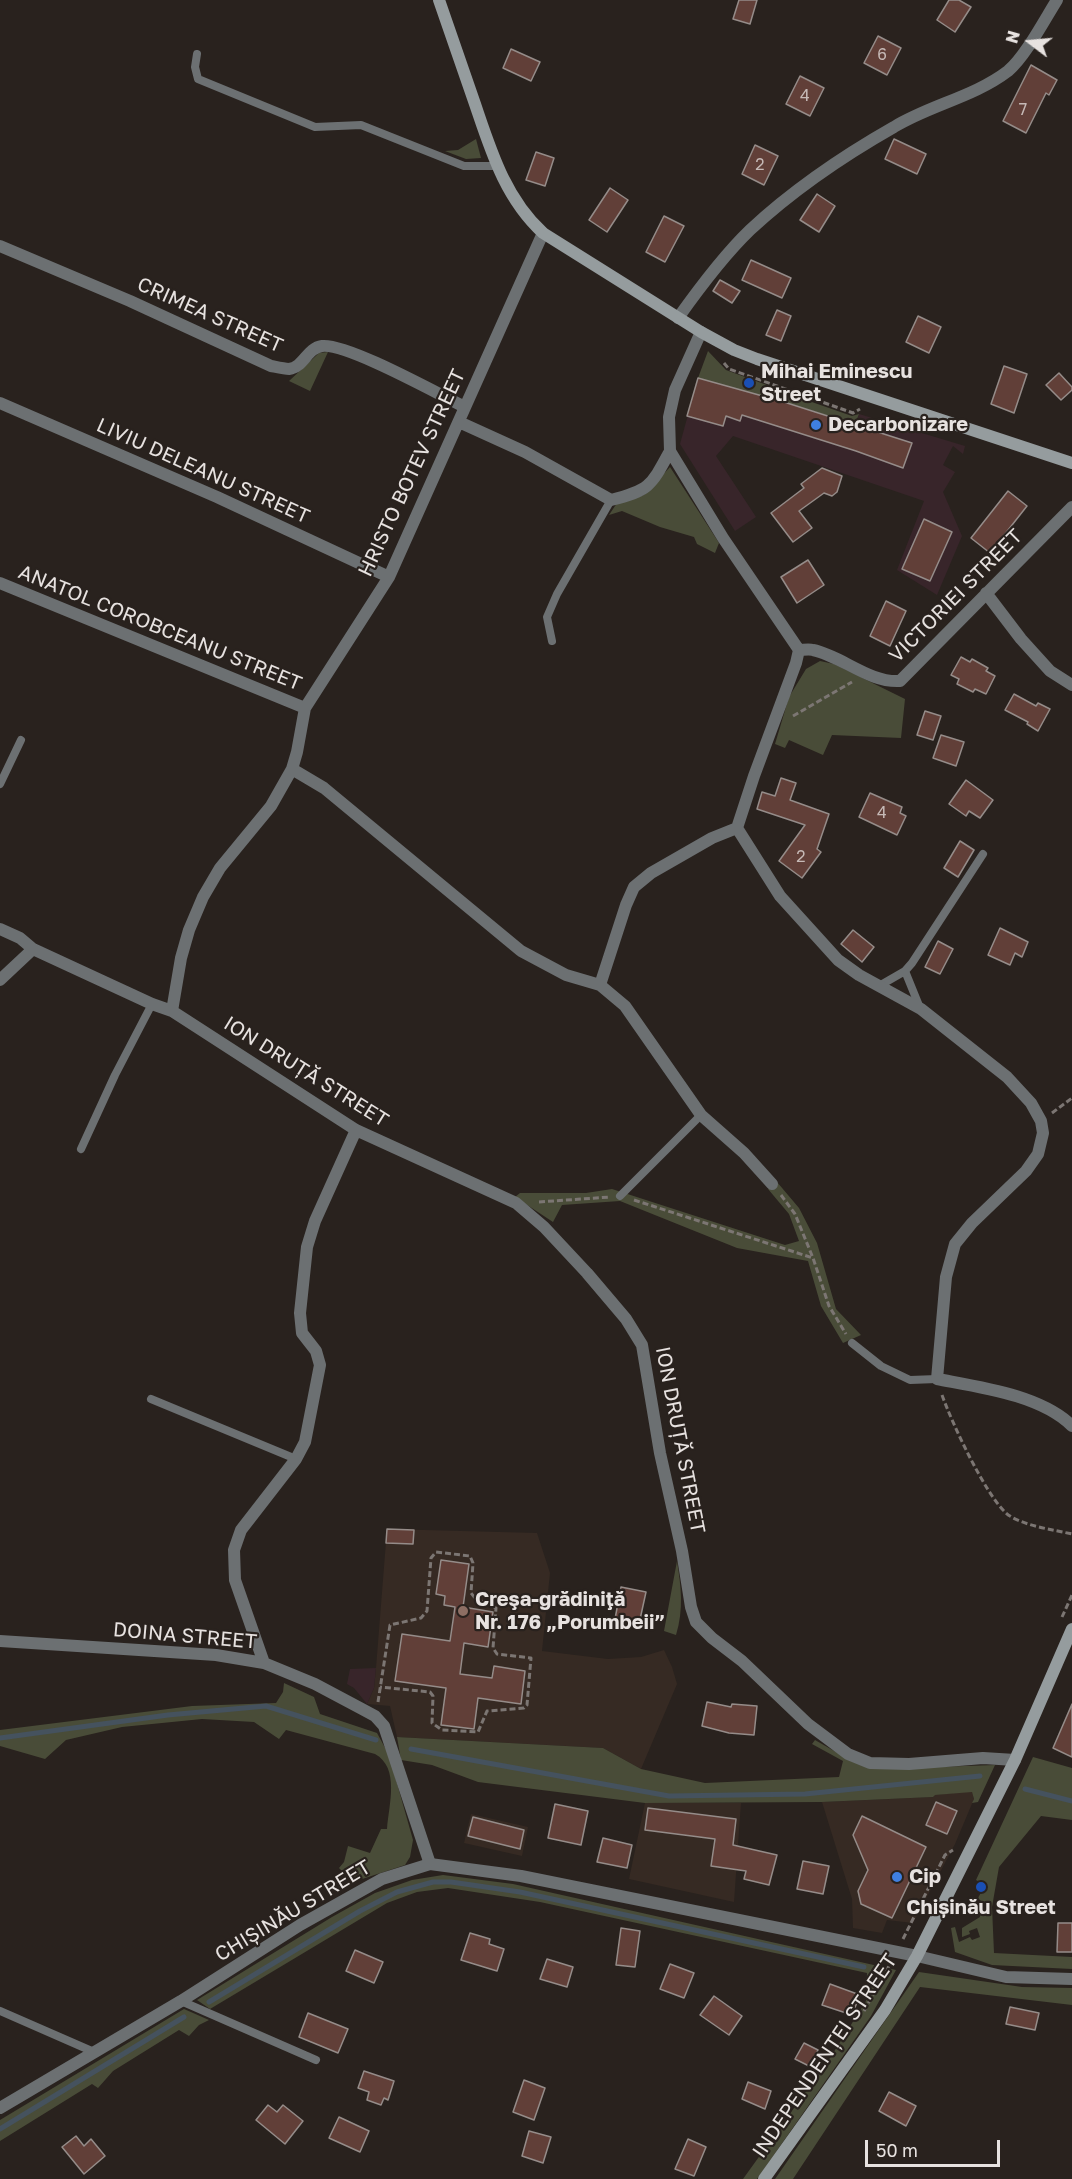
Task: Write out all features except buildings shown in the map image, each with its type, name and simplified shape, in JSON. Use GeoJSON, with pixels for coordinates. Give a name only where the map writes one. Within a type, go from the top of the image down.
{"type":"FeatureCollection","features":[{"type":"Feature","properties":{"kind":"main road"},"geometry":{"type":"LineString","coordinates":[[439,0],[496,166],[516,204],[543,233],[678,318],[734,350],[1072,463]]}},
{"type":"Feature","properties":{"kind":"main road","name":"INDEPENDENȚEI STREET"},"geometry":{"type":"LineString","coordinates":[[764,2179],[885,2010],[917,1956],[1015,1760],[1072,1629]]}},
{"type":"Feature","properties":{"kind":"street"},"geometry":{"type":"LineString","coordinates":[[678,318],[706,279],[742,239],[785,199],[896,125],[978,88],[1009,70],[1057,0]]}},
{"type":"Feature","properties":{"kind":"street","name":"HRISTO BOTEV STREET"},"geometry":{"type":"LineString","coordinates":[[172,1011],[181,958],[189,930],[203,897],[220,868],[271,806],[292,769],[305,708],[389,577],[543,233]]}},
{"type":"Feature","properties":{"kind":"street","name":"CRIMEA STREET"},"geometry":{"type":"LineString","coordinates":[[0,246],[130,301],[271,366],[289,369],[300,364],[312,349],[323,346],[347,351],[465,407]]}},
{"type":"Feature","properties":{"kind":"street"},"geometry":{"type":"LineString","coordinates":[[459,422],[525,452],[611,500],[633,494],[653,482],[669,451],[669,417],[675,390],[701,332]]}},
{"type":"Feature","properties":{"kind":"street","name":"LIVIU DELEANU STREET"},"geometry":{"type":"LineString","coordinates":[[0,403],[217,497],[389,577]]}},
{"type":"Feature","properties":{"kind":"street"},"geometry":{"type":"LineString","coordinates":[[669,451],[723,538],[799,650],[737,828]]}},
{"type":"Feature","properties":{"kind":"street","name":"VICTORIEI STREET"},"geometry":{"type":"LineString","coordinates":[[799,650],[814,650],[867,673],[890,681],[900,681],[1072,507]]}},
{"type":"Feature","properties":{"kind":"street","name":"ANATOL COROBCEANU STREET"},"geometry":{"type":"LineString","coordinates":[[0,583],[305,708]]}},
{"type":"Feature","properties":{"kind":"street"},"geometry":{"type":"LineString","coordinates":[[986,593],[1021,639],[1050,671],[1072,685]]}},
{"type":"Feature","properties":{"kind":"street"},"geometry":{"type":"LineString","coordinates":[[292,769],[324,788],[521,951],[566,975],[600,985],[625,1006],[701,1115],[744,1153],[772,1184]]}},
{"type":"Feature","properties":{"kind":"street"},"geometry":{"type":"LineString","coordinates":[[600,985],[634,887],[661,867],[712,838],[737,828]]}},
{"type":"Feature","properties":{"kind":"street"},"geometry":{"type":"LineString","coordinates":[[737,828],[780,897],[838,960],[921,1009],[1007,1077],[1031,1103],[1041,1121],[1043,1133],[1038,1154],[1026,1171],[972,1223],[955,1244],[945,1277],[937,1379],[979,1387],[1026,1400],[1062,1416],[1072,1426]]}},
{"type":"Feature","properties":{"kind":"street","name":"ION DRUȚĂ STREET"},"geometry":{"type":"LineString","coordinates":[[0,929],[20,938],[33,949],[172,1011],[356,1131],[516,1203],[544,1227],[587,1273],[626,1319],[642,1345],[660,1453],[696,1622],[712,1638],[742,1661],[808,1724],[835,1746],[861,1760],[870,1763],[909,1764],[983,1758],[1015,1760]]}},
{"type":"Feature","properties":{"kind":"street"},"geometry":{"type":"LineString","coordinates":[[0,980],[33,949]]}},
{"type":"Feature","properties":{"kind":"street"},"geometry":{"type":"LineString","coordinates":[[264,1662],[235,1580],[234,1550],[241,1530],[296,1459],[305,1442],[320,1365],[316,1351],[302,1333],[300,1313],[307,1246],[315,1221],[356,1131]]}},
{"type":"Feature","properties":{"kind":"street","name":"DOINA STREET"},"geometry":{"type":"LineString","coordinates":[[0,1641],[216,1655],[264,1662],[315,1684],[375,1716]]}},
{"type":"Feature","properties":{"kind":"street"},"geometry":{"type":"LineString","coordinates":[[375,1716],[384,1726],[430,1864]]}},
{"type":"Feature","properties":{"kind":"street","name":"CHIȘINĂU STREET"},"geometry":{"type":"LineString","coordinates":[[0,2108],[181,2001],[300,1925],[382,1879],[430,1864],[521,1876],[917,1956],[1006,1977],[1072,1979]]}},
{"type":"Feature","properties":{"kind":"lane"},"geometry":{"type":"LineString","coordinates":[[197,54],[195,67],[198,79],[315,127],[361,125],[464,166],[496,166]]}},
{"type":"Feature","properties":{"kind":"lane"},"geometry":{"type":"LineString","coordinates":[[552,641],[547,617],[557,594],[611,500]]}},
{"type":"Feature","properties":{"kind":"lane"},"geometry":{"type":"LineString","coordinates":[[0,784],[21,740]]}},
{"type":"Feature","properties":{"kind":"lane"},"geometry":{"type":"LineString","coordinates":[[879,986],[905,971],[983,854]]}},
{"type":"Feature","properties":{"kind":"lane"},"geometry":{"type":"LineString","coordinates":[[905,971],[921,1009]]}},
{"type":"Feature","properties":{"kind":"lane"},"geometry":{"type":"LineString","coordinates":[[81,1149],[115,1075],[152,1004]]}},
{"type":"Feature","properties":{"kind":"lane"},"geometry":{"type":"LineString","coordinates":[[620,1196],[701,1115]]}},
{"type":"Feature","properties":{"kind":"lane"},"geometry":{"type":"LineString","coordinates":[[852,1343],[881,1366],[910,1380],[937,1379]]}},
{"type":"Feature","properties":{"kind":"lane"},"geometry":{"type":"LineString","coordinates":[[151,1398],[296,1459]]}},
{"type":"Feature","properties":{"kind":"lane"},"geometry":{"type":"LineString","coordinates":[[181,2001],[315,2060]]}},
{"type":"Feature","properties":{"kind":"lane"},"geometry":{"type":"LineString","coordinates":[[0,2011],[94,2052]]}},
{"type":"Feature","properties":{"kind":"path"},"geometry":{"type":"LineString","coordinates":[[773,727],[867,673]]}},
{"type":"Feature","properties":{"kind":"path"},"geometry":{"type":"LineString","coordinates":[[1041,1121],[1072,1098]]}},
{"type":"Feature","properties":{"kind":"path"},"geometry":{"type":"LineString","coordinates":[[772,1184],[795,1214],[829,1306],[852,1343]]}},
{"type":"Feature","properties":{"kind":"path"},"geometry":{"type":"LineString","coordinates":[[516,1203],[620,1196],[813,1258]]}},
{"type":"Feature","properties":{"kind":"path"},"geometry":{"type":"LineString","coordinates":[[937,1379],[949,1415],[987,1486],[1006,1513],[1020,1520],[1072,1534]]}},
{"type":"Feature","properties":{"kind":"path"},"geometry":{"type":"LineString","coordinates":[[375,1716],[390,1625],[421,1618],[427,1611],[431,1558],[436,1552],[470,1556],[473,1563],[471,1593],[475,1598],[496,1608],[493,1648],[497,1654],[531,1658],[527,1705],[524,1708],[487,1712],[478,1732],[442,1730],[432,1723],[433,1696],[430,1692],[380,1687]]}},
{"type":"Feature","properties":{"kind":"path"},"geometry":{"type":"LineString","coordinates":[[1059,1625],[1072,1595]]}},
{"type":"Feature","properties":{"kind":"path"},"geometry":{"type":"LineString","coordinates":[[860,2018],[945,1855],[961,1845]]}},
{"type":"Feature","properties":{"kind":"shaded area"},"geometry":{"type":"Polygon","coordinates":[[[698,378],[855,424],[859,414],[965,446],[963,454],[953,446],[943,465],[955,472],[943,492],[962,536],[937,595],[897,570],[924,501],[733,436],[716,456],[756,517],[735,531],[680,444],[698,378]]]}},
{"type":"Feature","properties":{"kind":"shaded area","name":"Creşa-grădiniţă Nr. 176 „Porumbeii”"},"geometry":{"type":"Polygon","coordinates":[[[387,1529],[537,1533],[550,1573],[542,1651],[608,1659],[641,1657],[664,1650],[677,1684],[641,1769],[603,1748],[397,1737],[390,1706],[367,1704],[374,1688],[387,1529]]]}},
{"type":"Feature","properties":{"kind":"shaded area"},"geometry":{"type":"Polygon","coordinates":[[[376,1668],[374,1688],[367,1704],[354,1688],[347,1684],[350,1669],[376,1668]]]}},
{"type":"Feature","properties":{"kind":"shaded area"},"geometry":{"type":"Polygon","coordinates":[[[972,1791],[974,1799],[955,1844],[913,1923],[887,1920],[882,1933],[853,1928],[852,1899],[822,1802],[933,1797],[934,1795],[972,1791]]]}},
{"type":"Feature","properties":{"kind":"shaded area"},"geometry":{"type":"Polygon","coordinates":[[[645,1803],[741,1803],[734,1902],[629,1879],[645,1803]]]}},
{"type":"Feature","properties":{"kind":"shaded area"},"geometry":{"type":"Polygon","coordinates":[[[471,1814],[528,1827],[522,1856],[464,1843],[471,1814]]]}},
{"type":"Feature","properties":{"kind":"green space"},"geometry":{"type":"Polygon","coordinates":[[[476,139],[481,158],[466,159],[445,151],[458,150],[476,139]]]}},
{"type":"Feature","properties":{"kind":"green space"},"geometry":{"type":"Polygon","coordinates":[[[708,351],[726,370],[775,388],[770,399],[698,378],[708,351]]]}},
{"type":"Feature","properties":{"kind":"green space"},"geometry":{"type":"Polygon","coordinates":[[[328,352],[310,391],[289,381],[319,353],[328,352]]]}},
{"type":"Feature","properties":{"kind":"green space"},"geometry":{"type":"Polygon","coordinates":[[[786,393],[852,416],[859,414],[855,424],[784,402],[786,393]]]}},
{"type":"Feature","properties":{"kind":"green space"},"geometry":{"type":"Polygon","coordinates":[[[670,467],[719,543],[715,553],[697,544],[694,537],[660,527],[622,511],[609,515],[617,503],[644,495],[670,467]]]}},
{"type":"Feature","properties":{"kind":"green space"},"geometry":{"type":"Polygon","coordinates":[[[820,661],[834,664],[905,699],[901,738],[832,735],[823,755],[789,740],[785,748],[775,744],[789,697],[806,669],[820,661]]]}},
{"type":"Feature","properties":{"kind":"green space"},"geometry":{"type":"Polygon","coordinates":[[[777,1182],[799,1208],[817,1243],[836,1309],[861,1335],[843,1343],[821,1306],[808,1261],[737,1248],[620,1201],[562,1205],[553,1222],[515,1197],[520,1193],[586,1193],[612,1189],[785,1245],[799,1241],[789,1214],[768,1189],[777,1182]]]}},
{"type":"Feature","properties":{"kind":"green space"},"geometry":{"type":"Polygon","coordinates":[[[677,1561],[681,1607],[676,1635],[664,1631],[677,1561]]]}},
{"type":"Feature","properties":{"kind":"green space"},"geometry":{"type":"Polygon","coordinates":[[[284,1683],[314,1697],[320,1714],[377,1733],[389,1755],[413,1840],[410,1857],[405,1865],[353,1882],[339,1868],[344,1862],[348,1846],[370,1853],[381,1829],[387,1829],[391,1798],[390,1777],[383,1760],[375,1754],[286,1730],[279,1739],[254,1722],[202,1719],[122,1727],[66,1740],[45,1759],[0,1746],[0,1730],[192,1706],[276,1703],[283,1692],[284,1683]]]}},
{"type":"Feature","properties":{"kind":"green space"},"geometry":{"type":"Polygon","coordinates":[[[397,1737],[603,1748],[641,1769],[705,1783],[839,1777],[843,1761],[812,1744],[815,1740],[850,1760],[874,1769],[995,1765],[978,1802],[972,1803],[974,1799],[972,1792],[933,1797],[822,1802],[645,1803],[478,1782],[432,1765],[401,1760],[397,1737]]]}},
{"type":"Feature","properties":{"kind":"green space"},"geometry":{"type":"Polygon","coordinates":[[[1033,1757],[1072,1768],[1072,1820],[1041,1816],[999,1867],[992,1907],[994,1953],[1072,1957],[1072,1969],[992,1965],[955,1952],[951,1928],[955,1927],[959,1942],[970,1937],[972,1940],[980,1937],[977,1928],[962,1937],[962,1928],[980,1917],[981,1901],[978,1898],[985,1885],[976,1880],[1033,1757]]]}},
{"type":"Feature","properties":{"kind":"green space"},"geometry":{"type":"Polygon","coordinates":[[[443,1875],[513,1884],[896,1970],[871,2016],[757,2179],[743,2179],[830,2058],[866,2001],[867,1973],[540,1902],[448,1888],[417,1892],[387,1903],[210,2009],[197,2000],[375,1893],[412,1880],[443,1875]]]}},
{"type":"Feature","properties":{"kind":"green space"},"geometry":{"type":"Polygon","coordinates":[[[919,1972],[1022,1987],[1072,1988],[1072,2005],[920,1987],[793,2179],[775,2179],[919,1972]]]}},
{"type":"Feature","properties":{"kind":"green space"},"geometry":{"type":"Polygon","coordinates":[[[184,2009],[209,2020],[199,2025],[189,2036],[179,2030],[113,2071],[98,2088],[92,2084],[0,2141],[0,2120],[184,2009]]]}},
{"type":"Feature","properties":{"kind":"waterway"},"geometry":{"type":"LineString","coordinates":[[0,1738],[168,1715],[266,1706],[376,1740]]}},
{"type":"Feature","properties":{"kind":"waterway"},"geometry":{"type":"LineString","coordinates":[[411,1749],[669,1796],[805,1794],[980,1776]]}},
{"type":"Feature","properties":{"kind":"waterway"},"geometry":{"type":"LineString","coordinates":[[1025,1789],[1072,1801]]}},
{"type":"Feature","properties":{"kind":"waterway"},"geometry":{"type":"LineString","coordinates":[[209,2002],[360,1911],[397,1892],[433,1882],[451,1882],[520,1892],[864,1967]]}},
{"type":"Feature","properties":{"kind":"waterway"},"geometry":{"type":"LineString","coordinates":[[0,2129],[184,2017]]}},
{"type":"Feature","properties":{"kind":"place","name":"Mihai Eminescu Street"},"geometry":{"type":"Point","coordinates":[749,383]}},
{"type":"Feature","properties":{"kind":"place","name":"Decarbonizare"},"geometry":{"type":"Point","coordinates":[816,425]}},
{"type":"Feature","properties":{"kind":"place","name":"Creşa-grădiniţă Nr. 176 „Porumbeii”"},"geometry":{"type":"Point","coordinates":[463,1611]}},
{"type":"Feature","properties":{"kind":"place","name":"Cip"},"geometry":{"type":"Point","coordinates":[897,1877]}},
{"type":"Feature","properties":{"kind":"place","name":"Chișinău Street"},"geometry":{"type":"Point","coordinates":[981,1887]}}]}
